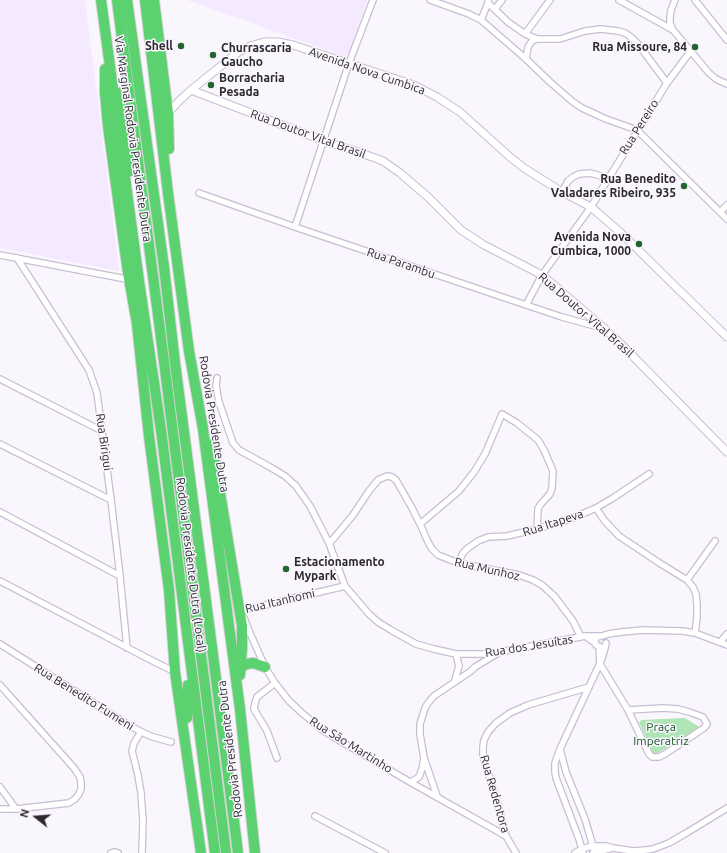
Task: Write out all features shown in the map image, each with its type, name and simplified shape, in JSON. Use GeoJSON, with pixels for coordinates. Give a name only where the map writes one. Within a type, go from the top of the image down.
{"type":"FeatureCollection","features":[{"type":"Feature","properties":{"kind":"highway","name":"Via Marginal Rodovia Presidente Dutra"},"geometry":{"type":"LineString","coordinates":[[101,0],[138,281]]}},
{"type":"Feature","properties":{"kind":"highway"},"geometry":{"type":"LineString","coordinates":[[113,0],[141,258],[138,281]]}},
{"type":"Feature","properties":{"kind":"highway","name":"Rodovia Presidente Dutra"},"geometry":{"type":"LineString","coordinates":[[116,0],[161,338],[226,853]]}},
{"type":"Feature","properties":{"kind":"highway","name":"Rodovia Presidente Dutra"},"geometry":{"type":"LineString","coordinates":[[127,0],[164,267],[238,853]]}},
{"type":"Feature","properties":{"kind":"highway","name":"Rodovia Presidente Dutra"},"geometry":{"type":"LineString","coordinates":[[145,0],[189,351],[203,429],[240,709],[255,853]]}},
{"type":"Feature","properties":{"kind":"highway"},"geometry":{"type":"LineString","coordinates":[[154,0],[168,113],[171,185],[168,193]]}},
{"type":"Feature","properties":{"kind":"highway"},"geometry":{"type":"LineString","coordinates":[[107,45],[105,92],[108,126],[136,324],[169,590],[175,672],[201,853]]}},
{"type":"Feature","properties":{"kind":"highway","name":"Rodovia Presidente Dutra (Local)"},"geometry":{"type":"LineString","coordinates":[[138,281],[161,430],[215,853]]}},
{"type":"Feature","properties":{"kind":"highway"},"geometry":{"type":"LineString","coordinates":[[189,351],[196,362],[198,369],[241,611],[242,648],[240,670],[240,709]]}},
{"type":"Feature","properties":{"kind":"highway"},"geometry":{"type":"LineString","coordinates":[[190,663],[187,708],[191,786]]}},
{"type":"Feature","properties":{"kind":"highway"},"geometry":{"type":"LineString","coordinates":[[240,670],[242,666],[252,663],[265,667]]}},
{"type":"Feature","properties":{"kind":"street"},"geometry":{"type":"LineString","coordinates":[[295,227],[350,63],[373,0]]}},
{"type":"Feature","properties":{"kind":"street"},"geometry":{"type":"LineString","coordinates":[[430,0],[469,14],[481,20],[526,59],[554,86],[582,108],[606,119],[637,130],[727,219]]}},
{"type":"Feature","properties":{"kind":"street"},"geometry":{"type":"LineString","coordinates":[[495,9],[502,0]]}},
{"type":"Feature","properties":{"kind":"street"},"geometry":{"type":"LineString","coordinates":[[525,34],[550,0]]}},
{"type":"Feature","properties":{"kind":"street"},"geometry":{"type":"LineString","coordinates":[[619,0],[673,30]]}},
{"type":"Feature","properties":{"kind":"street"},"geometry":{"type":"LineString","coordinates":[[667,0],[674,2],[670,17],[670,23],[673,30],[690,52],[716,79],[727,84]]}},
{"type":"Feature","properties":{"kind":"street"},"geometry":{"type":"LineString","coordinates":[[695,0],[727,40]]}},
{"type":"Feature","properties":{"kind":"street"},"geometry":{"type":"LineString","coordinates":[[481,20],[488,1],[508,22],[525,34],[537,39],[560,39],[594,29],[618,30],[632,38],[638,44],[666,83]]}},
{"type":"Feature","properties":{"kind":"street"},"geometry":{"type":"LineString","coordinates":[[526,59],[528,47],[532,41],[537,39]]}},
{"type":"Feature","properties":{"kind":"street","name":"Avenida Nova Cumbica"},"geometry":{"type":"LineString","coordinates":[[191,90],[237,53],[250,46],[264,42],[278,42],[293,45],[414,85],[437,97],[460,112],[524,168],[562,192],[591,207],[621,233],[727,337]]}},
{"type":"Feature","properties":{"kind":"street","name":"Rua Pereiro"},"geometry":{"type":"LineString","coordinates":[[526,305],[542,275],[591,207],[666,83],[690,52]]}},
{"type":"Feature","properties":{"kind":"street"},"geometry":{"type":"LineString","coordinates":[[168,113],[191,90]]}},
{"type":"Feature","properties":{"kind":"street","name":"Rua Doutor Vital Brasil"},"geometry":{"type":"LineString","coordinates":[[191,90],[324,141],[382,161],[400,173],[428,197],[466,234],[542,275],[635,358],[727,452]]}},
{"type":"Feature","properties":{"kind":"street"},"geometry":{"type":"LineString","coordinates":[[166,98],[174,101],[180,100]]}},
{"type":"Feature","properties":{"kind":"street"},"geometry":{"type":"LineString","coordinates":[[562,192],[568,181],[579,174],[590,173],[608,178]]}},
{"type":"Feature","properties":{"kind":"street","name":"Rua Parambu"},"geometry":{"type":"LineString","coordinates":[[199,193],[526,305],[604,329]]}},
{"type":"Feature","properties":{"kind":"street"},"geometry":{"type":"LineString","coordinates":[[720,212],[727,205]]}},
{"type":"Feature","properties":{"kind":"street"},"geometry":{"type":"LineString","coordinates":[[0,255],[126,279]]}},
{"type":"Feature","properties":{"kind":"street","name":"Rua Birigui"},"geometry":{"type":"LineString","coordinates":[[17,258],[89,370],[97,393],[128,648]]}},
{"type":"Feature","properties":{"kind":"street","name":"Rua dos Jesuítas"},"geometry":{"type":"LineString","coordinates":[[217,378],[216,386],[219,402],[233,443],[239,450],[285,476],[296,486],[310,506],[329,543],[345,586],[369,614],[378,622],[416,644],[434,650],[456,654],[475,654],[500,652],[583,637],[594,636],[603,639],[622,632],[643,630],[682,631],[695,633],[727,645]]}},
{"type":"Feature","properties":{"kind":"street"},"geometry":{"type":"LineString","coordinates":[[0,379],[102,431]]}},
{"type":"Feature","properties":{"kind":"street"},"geometry":{"type":"LineString","coordinates":[[420,524],[459,491],[474,472],[485,454],[502,414],[518,424],[538,440],[553,471],[552,491],[538,509],[537,529]]}},
{"type":"Feature","properties":{"kind":"street"},"geometry":{"type":"LineString","coordinates":[[0,444],[111,500]]}},
{"type":"Feature","properties":{"kind":"street","name":"Rua Itapeva"},"geometry":{"type":"LineString","coordinates":[[458,563],[463,553],[473,544],[482,539],[488,537],[507,536],[573,518],[596,508],[649,474]]}},
{"type":"Feature","properties":{"kind":"street","name":"Rua Munhoz"},"geometry":{"type":"LineString","coordinates":[[329,543],[353,515],[378,480],[387,476],[392,477],[396,480],[432,549],[438,555],[458,563],[519,575],[533,580],[556,597],[583,637]]}},
{"type":"Feature","properties":{"kind":"street"},"geometry":{"type":"LineString","coordinates":[[596,508],[604,520],[619,536],[660,564],[687,580],[693,587],[696,594],[697,604],[695,633]]}},
{"type":"Feature","properties":{"kind":"street"},"geometry":{"type":"LineString","coordinates":[[0,512],[120,576]]}},
{"type":"Feature","properties":{"kind":"street"},"geometry":{"type":"LineString","coordinates":[[687,580],[715,541]]}},
{"type":"Feature","properties":{"kind":"street"},"geometry":{"type":"LineString","coordinates":[[0,581],[175,672]]}},
{"type":"Feature","properties":{"kind":"street","name":"Rua Itanhomi"},"geometry":{"type":"LineString","coordinates":[[241,611],[345,586]]}},
{"type":"Feature","properties":{"kind":"street","name":"Rua São Martinho"},"geometry":{"type":"LineString","coordinates":[[241,611],[265,667],[289,701],[302,713],[321,728],[410,782],[506,836]]}},
{"type":"Feature","properties":{"kind":"street"},"geometry":{"type":"LineString","coordinates":[[720,642],[727,634]]}},
{"type":"Feature","properties":{"kind":"street","name":"Rua dos Jesuítas"},"geometry":{"type":"LineString","coordinates":[[583,637],[597,645]]}},
{"type":"Feature","properties":{"kind":"street"},"geometry":{"type":"LineString","coordinates":[[597,645],[602,647],[604,646],[603,639]]}},
{"type":"Feature","properties":{"kind":"street"},"geometry":{"type":"LineString","coordinates":[[603,639],[595,640],[600,664],[628,710],[649,754],[655,758],[665,754],[704,728],[707,724],[703,717],[690,712],[663,708],[628,710]]}},
{"type":"Feature","properties":{"kind":"street"},"geometry":{"type":"LineString","coordinates":[[582,851],[579,839],[556,778],[555,763],[560,748],[600,664],[605,648],[603,639]]}},
{"type":"Feature","properties":{"kind":"street","name":"Rua Benedito Fumeni"},"geometry":{"type":"LineString","coordinates":[[0,644],[141,732],[171,742]]}},
{"type":"Feature","properties":{"kind":"street"},"geometry":{"type":"LineString","coordinates":[[437,796],[424,758],[420,734],[420,724],[425,708],[434,696],[475,667],[500,652]]}},
{"type":"Feature","properties":{"kind":"street"},"geometry":{"type":"LineString","coordinates":[[455,681],[459,666],[456,654]]}},
{"type":"Feature","properties":{"kind":"street"},"geometry":{"type":"LineString","coordinates":[[475,654],[475,667]]}},
{"type":"Feature","properties":{"kind":"street"},"geometry":{"type":"LineString","coordinates":[[276,684],[257,697],[254,709],[267,732],[277,758]]}},
{"type":"Feature","properties":{"kind":"street"},"geometry":{"type":"LineString","coordinates":[[0,685],[74,768],[80,777],[81,783],[79,794],[75,799],[69,802],[16,809],[0,809]]}},
{"type":"Feature","properties":{"kind":"street","name":"Rua Redentora"},"geometry":{"type":"LineString","coordinates":[[516,853],[506,836],[483,756],[482,747],[484,740],[488,732],[496,723],[510,713],[528,705],[589,687]]}},
{"type":"Feature","properties":{"kind":"street"},"geometry":{"type":"LineString","coordinates":[[571,692],[582,700]]}},
{"type":"Feature","properties":{"kind":"street"},"geometry":{"type":"LineString","coordinates":[[141,732],[132,751],[141,793],[143,821],[142,853]]}},
{"type":"Feature","properties":{"kind":"street"},"geometry":{"type":"LineString","coordinates":[[560,748],[566,772],[585,819],[594,853],[614,848]]}},
{"type":"Feature","properties":{"kind":"street"},"geometry":{"type":"LineString","coordinates":[[410,782],[419,777],[424,758]]}},
{"type":"Feature","properties":{"kind":"street"},"geometry":{"type":"LineString","coordinates":[[0,787],[16,809]]}},
{"type":"Feature","properties":{"kind":"street"},"geometry":{"type":"LineString","coordinates":[[575,853],[592,846],[606,846],[633,851],[658,847],[669,843],[727,808]]}},
{"type":"Feature","properties":{"kind":"street"},"geometry":{"type":"LineString","coordinates":[[315,816],[386,853]]}},
{"type":"Feature","properties":{"kind":"street"},"geometry":{"type":"LineString","coordinates":[[111,853],[118,853]]}},
{"type":"Feature","properties":{"kind":"shaded area"},"geometry":{"type":"Polygon","coordinates":[[[0,0],[85,0],[119,271],[0,248],[0,0]]]}},
{"type":"Feature","properties":{"kind":"shaded area"},"geometry":{"type":"Polygon","coordinates":[[[187,0],[367,0],[349,52],[343,56],[187,0]]]}},
{"type":"Feature","properties":{"kind":"green space","name":"Praça Imperatriz"},"geometry":{"type":"Polygon","coordinates":[[[685,718],[701,728],[654,755],[639,722],[642,720],[685,718]]]}},
{"type":"Feature","properties":{"kind":"place","name":"Shell"},"geometry":{"type":"Point","coordinates":[181,46]}},
{"type":"Feature","properties":{"kind":"place","name":"Rua Missoure, 84"},"geometry":{"type":"Point","coordinates":[695,47]}},
{"type":"Feature","properties":{"kind":"place","name":"Churrascaria Gaucho"},"geometry":{"type":"Point","coordinates":[213,55]}},
{"type":"Feature","properties":{"kind":"place","name":"Borracharia Pesada"},"geometry":{"type":"Point","coordinates":[211,85]}},
{"type":"Feature","properties":{"kind":"place","name":"Rua Benedito Valadares Ribeiro, 935"},"geometry":{"type":"Point","coordinates":[684,186]}},
{"type":"Feature","properties":{"kind":"place","name":"Avenida Nova Cumbica, 1000"},"geometry":{"type":"Point","coordinates":[639,244]}},
{"type":"Feature","properties":{"kind":"place","name":"Estacionamento Mypark"},"geometry":{"type":"Point","coordinates":[286,569]}}]}
